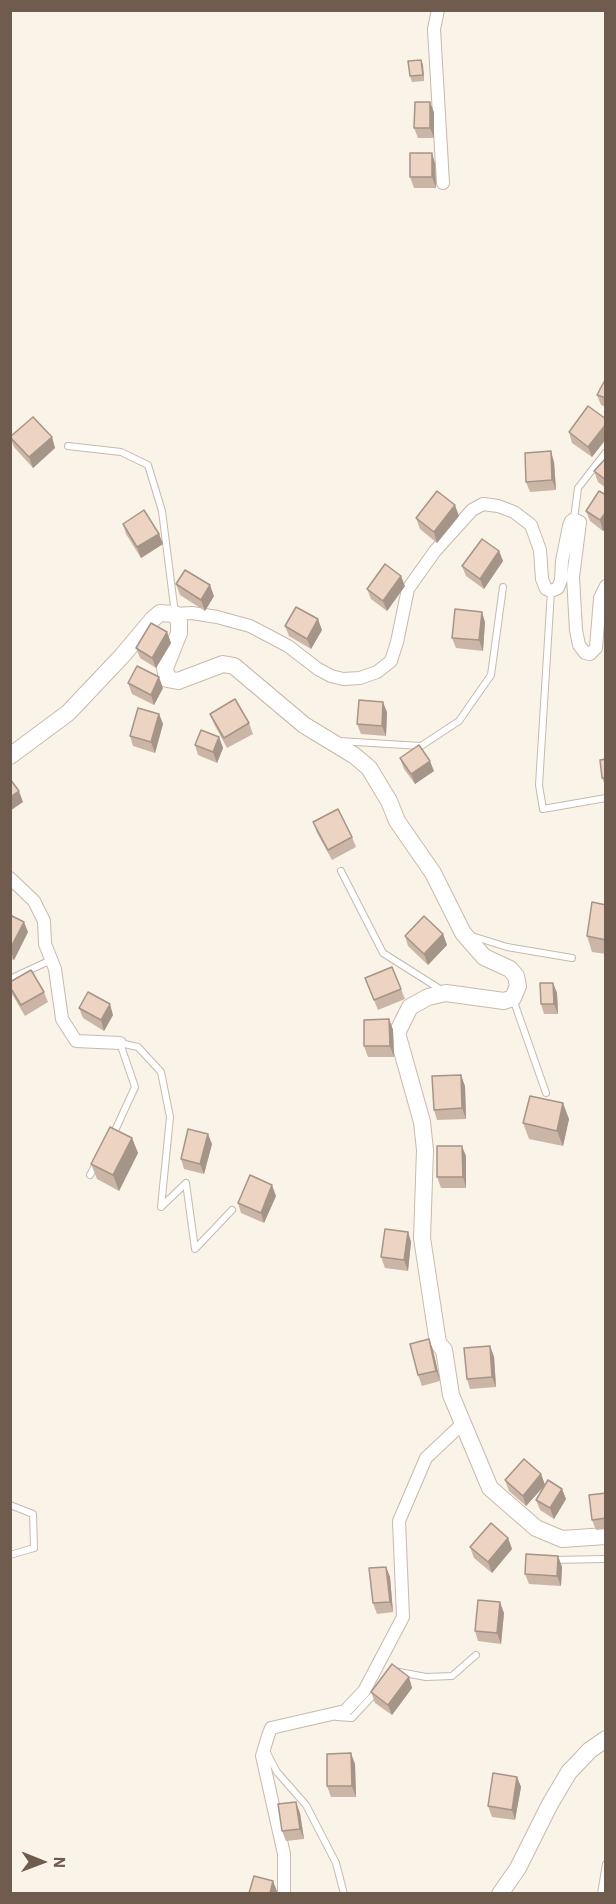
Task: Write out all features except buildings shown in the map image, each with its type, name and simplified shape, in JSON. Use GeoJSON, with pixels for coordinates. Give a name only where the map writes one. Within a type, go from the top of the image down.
{"type":"FeatureCollection","features":[{"type":"Feature","properties":{"kind":"street"},"geometry":{"type":"LineString","coordinates":[[438,10],[434,29],[443,183]]}},
{"type":"Feature","properties":{"kind":"street"},"geometry":{"type":"LineString","coordinates":[[10,756],[68,713],[160,613],[192,613],[250,626],[288,645],[318,669],[331,676],[343,679],[360,678],[377,672],[391,661],[398,642],[408,589],[435,551],[472,510],[483,504],[498,506],[514,512],[531,525],[540,550],[542,579],[546,589],[551,591],[558,588],[561,580],[568,526],[571,520],[580,522],[573,577],[576,630],[579,645],[585,653],[590,654],[596,648],[600,598],[606,586]]}},
{"type":"Feature","properties":{"kind":"street"},"geometry":{"type":"LineString","coordinates":[[175,614],[179,622],[179,633],[165,668],[167,679],[178,681],[223,664],[234,666],[304,725],[355,756],[369,768],[389,801],[397,821],[433,873],[463,933],[484,957],[510,969],[516,976],[518,986],[513,998],[504,1001],[446,993],[428,997],[410,1006],[397,1033],[422,1122],[425,1149],[422,1238],[429,1288],[438,1342],[444,1350],[451,1395],[490,1488],[536,1528],[562,1539],[606,1536]]}},
{"type":"Feature","properties":{"kind":"street"},"geometry":{"type":"LineString","coordinates":[[10,878],[34,901],[44,921],[45,944],[55,969],[62,1019],[76,1041],[120,1043]]}},
{"type":"Feature","properties":{"kind":"street"},"geometry":{"type":"LineString","coordinates":[[284,1893],[284,1854],[262,1756],[271,1728],[345,1711],[364,1691],[403,1617],[399,1521],[426,1458],[462,1424]]}},
{"type":"Feature","properties":{"kind":"street"},"geometry":{"type":"LineString","coordinates":[[500,1893],[518,1868],[569,1772],[590,1750],[606,1739]]}},
{"type":"Feature","properties":{"kind":"lane"},"geometry":{"type":"LineString","coordinates":[[69,446],[121,452],[148,465],[162,511],[175,614]]}},
{"type":"Feature","properties":{"kind":"lane"},"geometry":{"type":"LineString","coordinates":[[574,519],[578,488],[606,452]]}},
{"type":"Feature","properties":{"kind":"lane"},"geometry":{"type":"LineString","coordinates":[[329,740],[421,746],[459,721],[491,675],[503,587]]}},
{"type":"Feature","properties":{"kind":"lane"},"geometry":{"type":"LineString","coordinates":[[551,591],[540,785],[543,809],[606,798]]}},
{"type":"Feature","properties":{"kind":"lane"},"geometry":{"type":"LineString","coordinates":[[341,871],[384,953],[446,993]]}},
{"type":"Feature","properties":{"kind":"lane"},"geometry":{"type":"LineString","coordinates":[[463,933],[507,947],[572,958]]}},
{"type":"Feature","properties":{"kind":"lane"},"geometry":{"type":"LineString","coordinates":[[10,979],[51,960]]}},
{"type":"Feature","properties":{"kind":"lane"},"geometry":{"type":"LineString","coordinates":[[513,998],[546,1093]]}},
{"type":"Feature","properties":{"kind":"lane"},"geometry":{"type":"LineString","coordinates":[[108,1145],[135,1087],[120,1043]]}},
{"type":"Feature","properties":{"kind":"lane"},"geometry":{"type":"LineString","coordinates":[[120,1043],[138,1047],[160,1072],[170,1117],[161,1207],[186,1183],[195,1249],[232,1210]]}},
{"type":"Feature","properties":{"kind":"lane"},"geometry":{"type":"LineString","coordinates":[[90,1175],[102,1155]]}},
{"type":"Feature","properties":{"kind":"lane"},"geometry":{"type":"LineString","coordinates":[[10,1505],[33,1514],[34,1548],[10,1555]]}},
{"type":"Feature","properties":{"kind":"lane"},"geometry":{"type":"LineString","coordinates":[[546,1558],[555,1561],[606,1559]]}},
{"type":"Feature","properties":{"kind":"lane"},"geometry":{"type":"LineString","coordinates":[[388,1678],[395,1671],[426,1677],[452,1676],[476,1655]]}},
{"type":"Feature","properties":{"kind":"lane"},"geometry":{"type":"LineString","coordinates":[[319,1717],[352,1718],[381,1686]]}},
{"type":"Feature","properties":{"kind":"lane"},"geometry":{"type":"LineString","coordinates":[[264,1748],[277,1772],[306,1805],[336,1863],[344,1893]]}},
{"type":"Feature","properties":{"kind":"lane"},"geometry":{"type":"LineString","coordinates":[[601,1893],[606,1864]]}}]}
